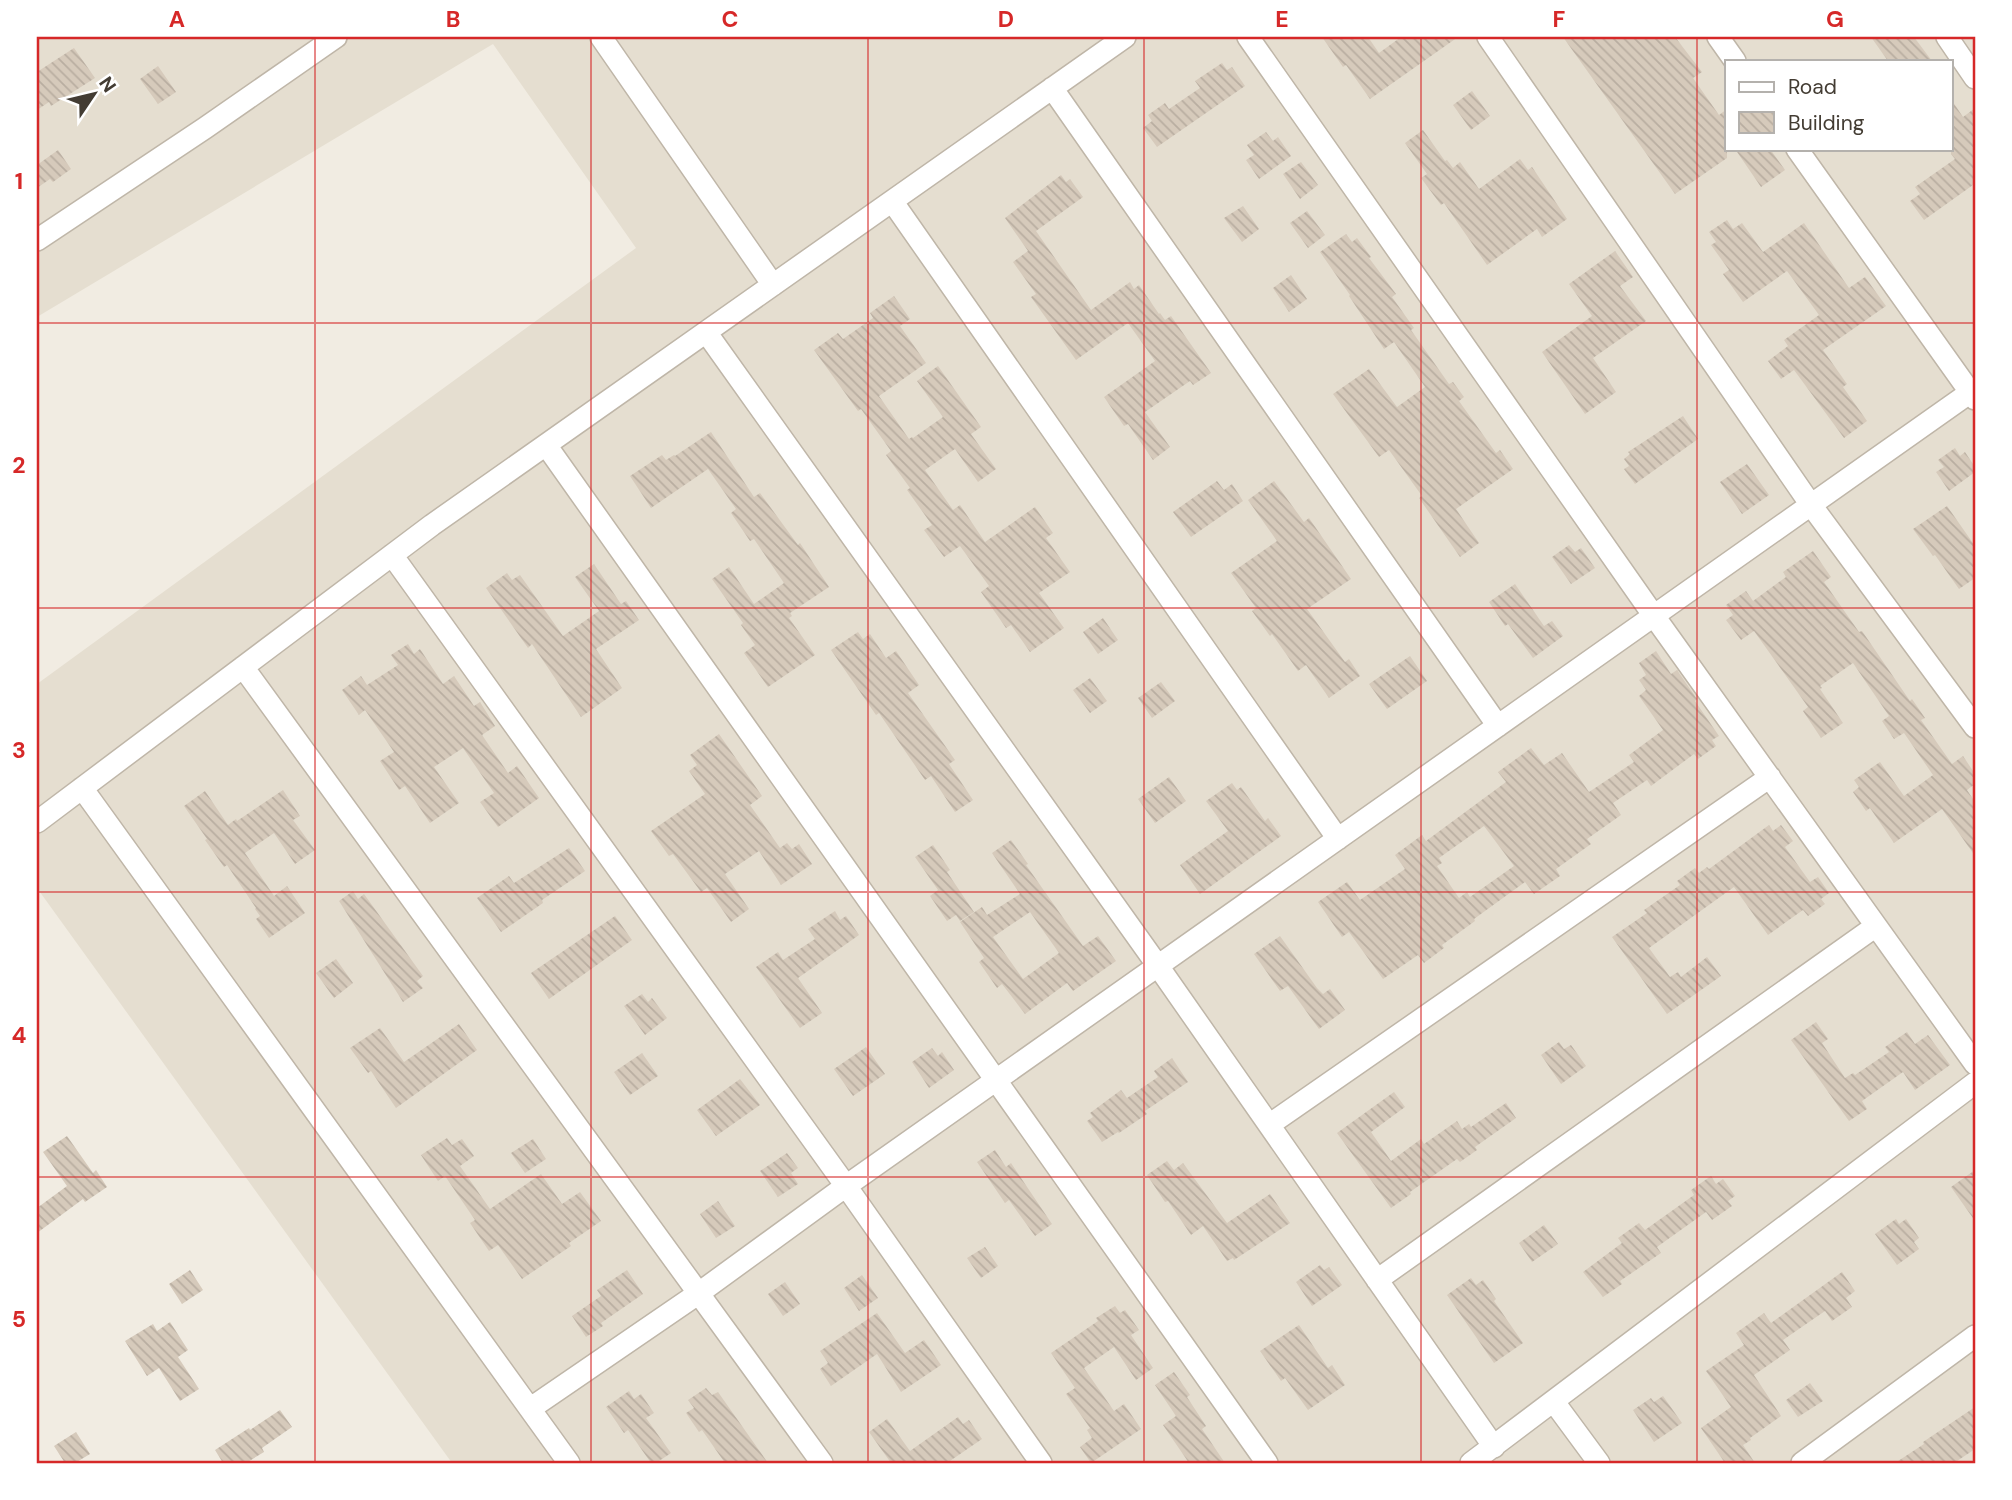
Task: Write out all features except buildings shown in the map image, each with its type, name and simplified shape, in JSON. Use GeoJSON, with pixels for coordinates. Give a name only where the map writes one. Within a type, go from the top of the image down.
{"type":"FeatureCollection","features":[{"type":"Feature","properties":{"kind":"street"},"geometry":{"type":"LineString","coordinates":[[37,240],[336,37]]}},
{"type":"Feature","properties":{"kind":"street"},"geometry":{"type":"LineString","coordinates":[[601,37],[773,285]]}},
{"type":"Feature","properties":{"kind":"street"},"geometry":{"type":"LineString","coordinates":[[37,822],[392,555],[1125,37]]}},
{"type":"Feature","properties":{"kind":"street"},"geometry":{"type":"LineString","coordinates":[[1248,37],[1654,616],[1975,1064]]}},
{"type":"Feature","properties":{"kind":"street"},"geometry":{"type":"LineString","coordinates":[[1488,37],[1811,505],[1975,727]]}},
{"type":"Feature","properties":{"kind":"street"},"geometry":{"type":"LineString","coordinates":[[1718,37],[1734,60]]}},
{"type":"Feature","properties":{"kind":"street"},"geometry":{"type":"LineString","coordinates":[[1947,37],[1975,78]]}},
{"type":"Feature","properties":{"kind":"street"},"geometry":{"type":"LineString","coordinates":[[1052,88],[1498,726]]}},
{"type":"Feature","properties":{"kind":"street"},"geometry":{"type":"LineString","coordinates":[[531,1408],[699,1293],[995,1080],[1974,393],[1798,150]]}},
{"type":"Feature","properties":{"kind":"street"},"geometry":{"type":"LineString","coordinates":[[892,201],[1338,839]]}},
{"type":"Feature","properties":{"kind":"street"},"geometry":{"type":"LineString","coordinates":[[706,332],[1158,966],[1494,1447]]}},
{"type":"Feature","properties":{"kind":"street"},"geometry":{"type":"LineString","coordinates":[[546,445],[1267,1463]]}},
{"type":"Feature","properties":{"kind":"street"},"geometry":{"type":"LineString","coordinates":[[392,555],[846,1186],[1041,1463]]}},
{"type":"Feature","properties":{"kind":"street"},"geometry":{"type":"LineString","coordinates":[[243,667],[822,1463]]}},
{"type":"Feature","properties":{"kind":"street"},"geometry":{"type":"LineString","coordinates":[[1269,1125],[1770,777]]}},
{"type":"Feature","properties":{"kind":"street"},"geometry":{"type":"LineString","coordinates":[[82,788],[569,1463]]}},
{"type":"Feature","properties":{"kind":"street"},"geometry":{"type":"LineString","coordinates":[[1377,1279],[1877,926]]}},
{"type":"Feature","properties":{"kind":"street"},"geometry":{"type":"LineString","coordinates":[[1471,1463],[1975,1083]]}},
{"type":"Feature","properties":{"kind":"street"},"geometry":{"type":"LineString","coordinates":[[1802,1463],[1975,1336]]}},
{"type":"Feature","properties":{"kind":"street"},"geometry":{"type":"LineString","coordinates":[[1555,1402],[1599,1463]]}},
{"type":"Feature","properties":{"kind":"shaded area"},"geometry":{"type":"Polygon","coordinates":[[[37,37],[1975,37],[1975,1463],[452,1463],[37,888],[37,684],[636,248],[493,44],[37,317],[37,37]]]}}]}
